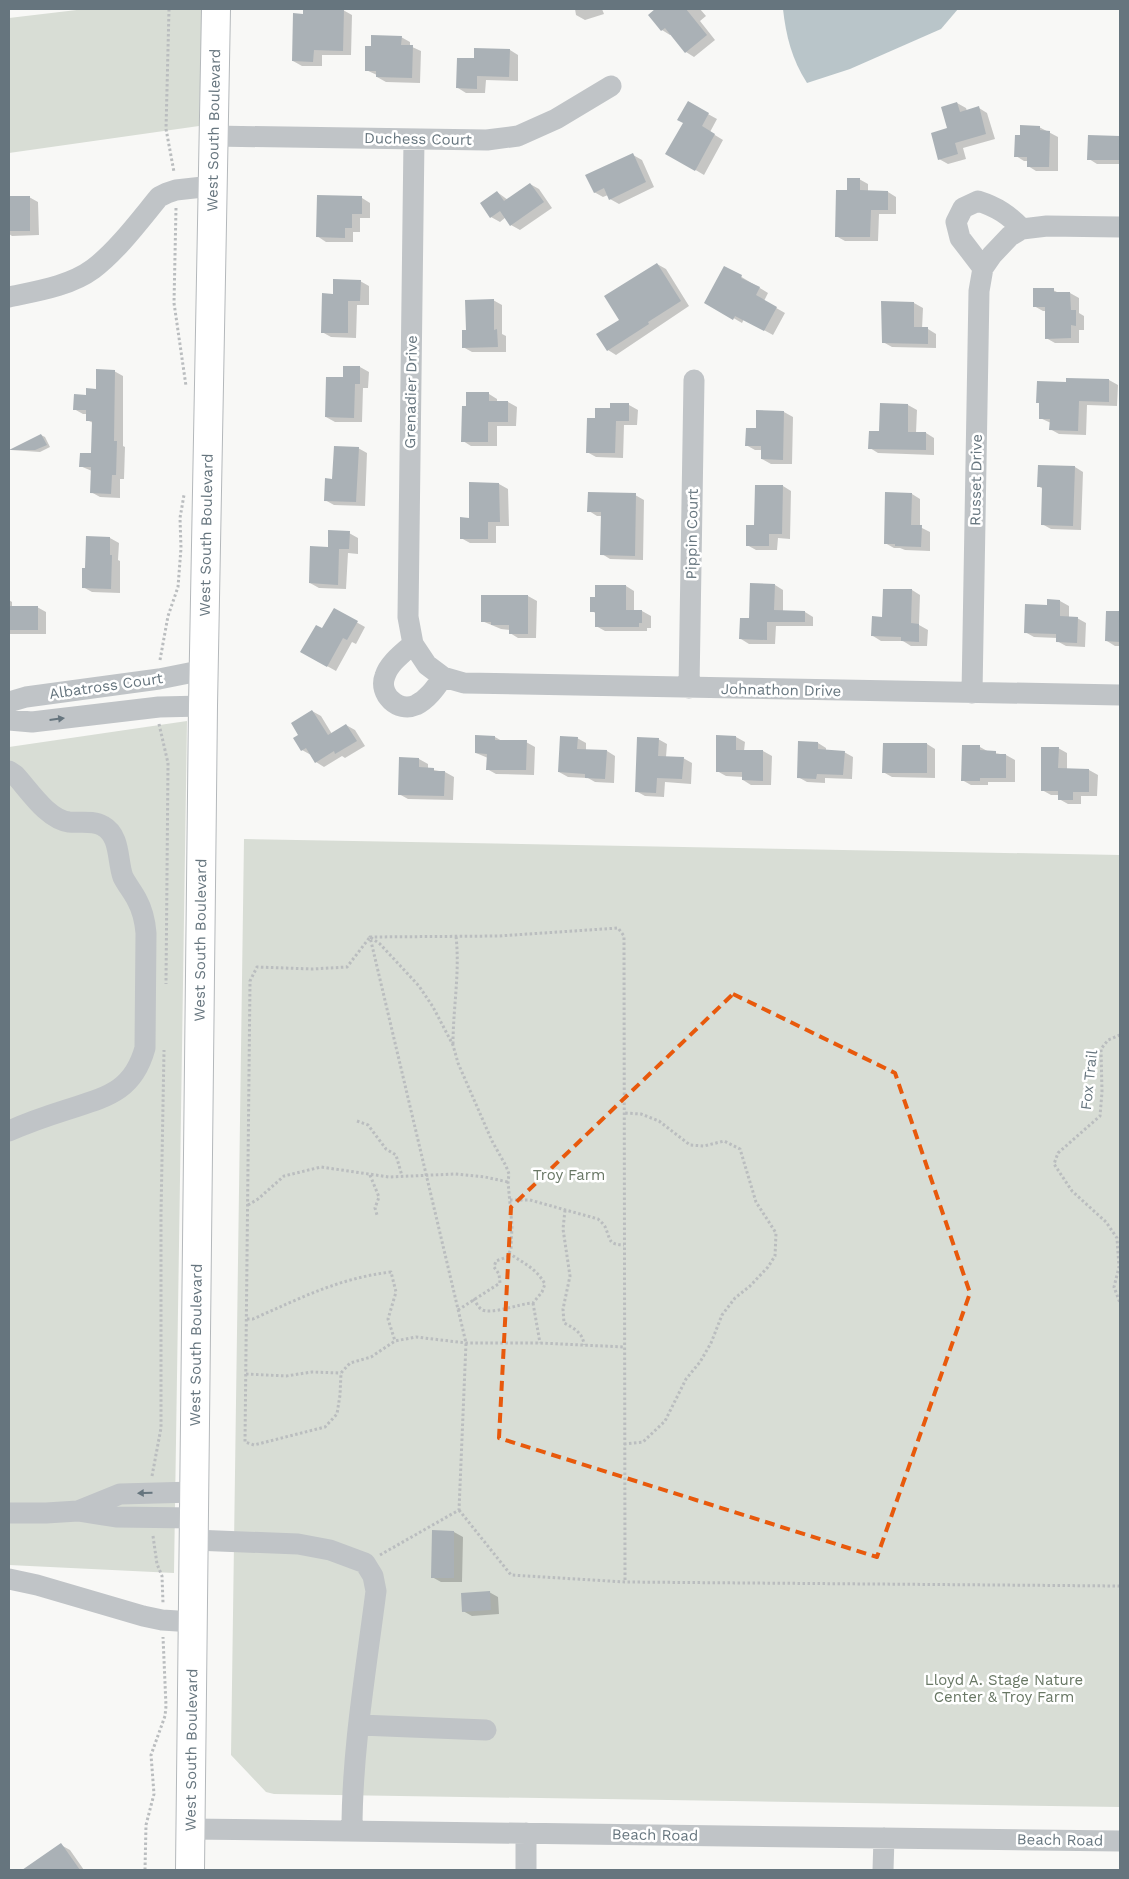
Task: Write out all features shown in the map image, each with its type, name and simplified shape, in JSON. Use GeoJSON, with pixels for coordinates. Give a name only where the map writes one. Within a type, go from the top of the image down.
{"type":"FeatureCollection","features":[{"type":"Feature","properties":{"kind":"main road","name":"West South Boulevard"},"geometry":{"type":"LineString","coordinates":[[190,1870],[203,706],[216,9]]}},
{"type":"Feature","properties":{"kind":"street","name":"Duchess Court"},"geometry":{"type":"LineString","coordinates":[[213,136],[487,140],[518,136],[556,119],[611,86]]}},
{"type":"Feature","properties":{"kind":"street","name":"Grenadier Drive"},"geometry":{"type":"LineString","coordinates":[[414,139],[408,617],[413,644],[435,671]]}},
{"type":"Feature","properties":{"kind":"street"},"geometry":{"type":"LineString","coordinates":[[9,297],[66,283],[93,269],[122,241],[159,197],[167,192],[212,186]]}},
{"type":"Feature","properties":{"kind":"street"},"geometry":{"type":"LineString","coordinates":[[983,268],[960,238],[956,222],[963,208],[978,201],[994,206],[1008,215],[1022,229],[1047,226],[1120,227]]}},
{"type":"Feature","properties":{"kind":"street","name":"Russet Drive"},"geometry":{"type":"LineString","coordinates":[[972,693],[979,291],[983,268],[992,255],[1010,236],[1022,229]]}},
{"type":"Feature","properties":{"kind":"street","name":"Pippin Court"},"geometry":{"type":"LineString","coordinates":[[689,688],[694,380]]}},
{"type":"Feature","properties":{"kind":"street"},"geometry":{"type":"LineString","coordinates":[[413,644],[394,661],[384,675],[383,686],[390,700],[402,707],[415,705],[431,693],[435,671]]}},
{"type":"Feature","properties":{"kind":"street","name":"Albatross Court"},"geometry":{"type":"LineString","coordinates":[[9,702],[26,697],[160,679],[204,670]]}},
{"type":"Feature","properties":{"kind":"street","name":"Johnathon Drive"},"geometry":{"type":"LineString","coordinates":[[435,671],[464,683],[1120,695]]}},
{"type":"Feature","properties":{"kind":"street"},"geometry":{"type":"LineString","coordinates":[[87,690],[92,714]]}},
{"type":"Feature","properties":{"kind":"street","name":"Albatross Court"},"geometry":{"type":"LineString","coordinates":[[9,720],[32,722],[159,707],[203,706]]}},
{"type":"Feature","properties":{"kind":"street"},"geometry":{"type":"LineString","coordinates":[[9,771],[15,775],[46,809],[58,818],[68,822],[90,822],[102,825],[111,832],[116,844],[123,877],[138,901],[144,917],[146,942],[145,1048],[141,1063],[131,1077],[119,1089],[104,1099],[65,1110],[9,1131]]}},
{"type":"Feature","properties":{"kind":"street"},"geometry":{"type":"LineString","coordinates":[[9,1514],[46,1514],[78,1511],[120,1494],[194,1517],[298,1544],[330,1550],[365,1563],[373,1576],[376,1591],[352,1801],[352,1830]]}},
{"type":"Feature","properties":{"kind":"street"},"geometry":{"type":"LineString","coordinates":[[9,1579],[162,1620],[193,1622]]}},
{"type":"Feature","properties":{"kind":"street"},"geometry":{"type":"LineString","coordinates":[[360,1725],[486,1730]]}},
{"type":"Feature","properties":{"kind":"street","name":"Beach Road"},"geometry":{"type":"LineString","coordinates":[[190,1829],[1120,1841]]}},
{"type":"Feature","properties":{"kind":"street"},"geometry":{"type":"LineString","coordinates":[[526,1833],[526,1870]]}},
{"type":"Feature","properties":{"kind":"street"},"geometry":{"type":"LineString","coordinates":[[884,1838],[884,1870]]}},
{"type":"Feature","properties":{"kind":"path"},"geometry":{"type":"LineString","coordinates":[[169,9],[166,128],[176,190],[174,302],[186,390]]}},
{"type":"Feature","properties":{"kind":"path"},"geometry":{"type":"LineString","coordinates":[[160,660],[168,616],[178,587],[181,548],[180,518],[185,489]]}},
{"type":"Feature","properties":{"kind":"path"},"geometry":{"type":"LineString","coordinates":[[159,724],[168,763],[166,988]]}},
{"type":"Feature","properties":{"kind":"path"},"geometry":{"type":"LineString","coordinates":[[370,936],[500,936],[618,928],[624,936],[625,1582]]}},
{"type":"Feature","properties":{"kind":"path"},"geometry":{"type":"LineString","coordinates":[[370,936],[380,944],[419,986],[433,1007],[453,1045],[458,1063],[470,1091],[509,1174],[512,1226],[511,1249],[506,1257],[496,1261],[494,1268],[499,1274],[500,1283],[458,1310]]}},
{"type":"Feature","properties":{"kind":"path"},"geometry":{"type":"LineString","coordinates":[[370,936],[401,1062],[425,1176],[466,1343],[459,1510],[511,1575],[625,1582],[1120,1586]]}},
{"type":"Feature","properties":{"kind":"path"},"geometry":{"type":"LineString","coordinates":[[370,936],[347,967],[312,969],[257,967],[250,981],[245,1442],[254,1445],[325,1427],[337,1414],[341,1373],[350,1364],[371,1357],[395,1341],[416,1337],[466,1343],[540,1343],[624,1347]]}},
{"type":"Feature","properties":{"kind":"path"},"geometry":{"type":"LineString","coordinates":[[453,1045],[453,1015],[459,959],[456,936]]}},
{"type":"Feature","properties":{"kind":"path","name":"Fox Trail"},"geometry":{"type":"LineString","coordinates":[[1120,1035],[1108,1040],[1101,1049],[1102,1092],[1100,1116],[1058,1152],[1054,1164],[1072,1191],[1106,1222],[1117,1238],[1119,1267],[1114,1287],[1120,1303]]}},
{"type":"Feature","properties":{"kind":"path"},"geometry":{"type":"LineString","coordinates":[[153,1473],[161,1428],[161,1214],[164,1047]]}},
{"type":"Feature","properties":{"kind":"path"},"geometry":{"type":"LineString","coordinates":[[624,1113],[641,1114],[659,1121],[690,1145],[704,1146],[724,1142],[740,1149],[756,1202],[776,1233],[776,1256],[750,1286],[735,1298],[722,1316],[711,1343],[700,1362],[686,1379],[665,1421],[643,1442],[624,1444]]}},
{"type":"Feature","properties":{"kind":"path"},"geometry":{"type":"LineString","coordinates":[[357,1121],[368,1125],[386,1149],[396,1155],[402,1176]]}},
{"type":"Feature","properties":{"kind":"path"},"geometry":{"type":"LineString","coordinates":[[248,1205],[258,1199],[284,1176],[320,1167],[369,1174],[402,1176],[455,1174],[485,1177],[508,1182]]}},
{"type":"Feature","properties":{"kind":"path"},"geometry":{"type":"LineString","coordinates":[[369,1174],[379,1197],[374,1208],[377,1215]]}},
{"type":"Feature","properties":{"kind":"path"},"geometry":{"type":"LineString","coordinates":[[510,1200],[530,1200],[598,1219],[606,1227],[609,1239],[614,1244],[624,1245]]}},
{"type":"Feature","properties":{"kind":"path"},"geometry":{"type":"LineString","coordinates":[[565,1210],[563,1229],[570,1276],[563,1309],[564,1323],[576,1329],[583,1339],[584,1346]]}},
{"type":"Feature","properties":{"kind":"path"},"geometry":{"type":"LineString","coordinates":[[509,1253],[529,1264],[540,1275],[545,1284],[542,1292],[533,1303],[540,1343]]}},
{"type":"Feature","properties":{"kind":"path"},"geometry":{"type":"LineString","coordinates":[[247,1319],[253,1319],[322,1288],[369,1275],[391,1272],[396,1292],[388,1319],[395,1341]]}},
{"type":"Feature","properties":{"kind":"path"},"geometry":{"type":"LineString","coordinates":[[473,1299],[482,1310],[488,1312],[522,1303],[533,1303]]}},
{"type":"Feature","properties":{"kind":"path"},"geometry":{"type":"LineString","coordinates":[[246,1374],[286,1376],[312,1372],[341,1373]]}},
{"type":"Feature","properties":{"kind":"path"},"geometry":{"type":"LineString","coordinates":[[365,1563],[459,1510]]}},
{"type":"Feature","properties":{"kind":"path"},"geometry":{"type":"LineString","coordinates":[[145,1870],[146,1826],[154,1794],[151,1755],[165,1716],[166,1706],[162,1620],[163,1583],[157,1564],[152,1531]]}},
{"type":"Feature","properties":{"kind":"highlighted area"},"geometry":{"type":"Polygon","coordinates":[[[733,994],[895,1073],[970,1293],[877,1557],[499,1438],[511,1207],[733,994]]]}},
{"type":"Feature","properties":{"kind":"green space"},"geometry":{"type":"Polygon","coordinates":[[[85,9],[202,9],[199,126],[9,153],[9,18],[85,9]]]}},
{"type":"Feature","properties":{"kind":"green space"},"geometry":{"type":"Polygon","coordinates":[[[187,721],[174,1573],[9,1565],[9,747],[187,721]]]}},
{"type":"Feature","properties":{"kind":"green space","name":"Troy Farm"},"geometry":{"type":"Polygon","coordinates":[[[244,839],[1120,855],[1120,1807],[274,1794],[266,1792],[231,1755],[244,839]]]}},
{"type":"Feature","properties":{"kind":"shaded area"},"geometry":{"type":"Polygon","coordinates":[[[783,9],[958,9],[941,29],[850,69],[807,83],[797,66],[790,48],[783,9]]]}},
{"type":"Feature","properties":{"kind":"building"},"geometry":{"type":"Polygon","coordinates":[[[303,9],[344,9],[343,51],[314,50],[313,62],[292,61],[293,13],[303,14],[303,9]]]}},
{"type":"Feature","properties":{"kind":"building"},"geometry":{"type":"Polygon","coordinates":[[[655,9],[686,9],[707,35],[685,53],[665,28],[661,31],[648,15],[655,9]]]}},
{"type":"Feature","properties":{"kind":"building"},"geometry":{"type":"Polygon","coordinates":[[[371,35],[402,36],[401,45],[413,45],[412,78],[376,77],[376,71],[365,71],[365,46],[371,46],[371,35]]]}},
{"type":"Feature","properties":{"kind":"building"},"geometry":{"type":"Polygon","coordinates":[[[474,48],[510,49],[509,77],[477,76],[477,89],[456,88],[457,58],[474,58],[474,48]]]}},
{"type":"Feature","properties":{"kind":"building"},"geometry":{"type":"Polygon","coordinates":[[[688,101],[709,113],[702,126],[715,134],[695,171],[665,154],[683,123],[677,120],[688,101]]]}},
{"type":"Feature","properties":{"kind":"building"},"geometry":{"type":"Polygon","coordinates":[[[957,102],[960,112],[979,106],[986,134],[955,143],[958,154],[938,160],[931,133],[947,128],[941,107],[957,102]]]}},
{"type":"Feature","properties":{"kind":"building"},"geometry":{"type":"Polygon","coordinates":[[[1020,125],[1040,126],[1040,130],[1050,131],[1049,167],[1027,167],[1027,157],[1014,157],[1015,135],[1020,135],[1020,125]]]}},
{"type":"Feature","properties":{"kind":"building"},"geometry":{"type":"Polygon","coordinates":[[[1088,135],[1120,136],[1120,160],[1087,160],[1088,135]]]}},
{"type":"Feature","properties":{"kind":"building"},"geometry":{"type":"Polygon","coordinates":[[[633,153],[646,182],[609,200],[604,188],[594,193],[585,175],[633,153]]]}},
{"type":"Feature","properties":{"kind":"building"},"geometry":{"type":"Polygon","coordinates":[[[847,178],[860,178],[860,190],[888,191],[888,210],[871,210],[870,237],[835,237],[836,190],[847,190],[847,178]]]}},
{"type":"Feature","properties":{"kind":"building"},"geometry":{"type":"Polygon","coordinates":[[[530,183],[544,202],[510,226],[500,211],[490,218],[480,203],[497,191],[504,201],[530,183]]]}},
{"type":"Feature","properties":{"kind":"building"},"geometry":{"type":"Polygon","coordinates":[[[317,195],[362,196],[362,214],[352,214],[352,228],[345,228],[345,238],[316,237],[317,195]]]}},
{"type":"Feature","properties":{"kind":"building"},"geometry":{"type":"Polygon","coordinates":[[[9,196],[30,196],[30,231],[9,231],[9,196]]]}},
{"type":"Feature","properties":{"kind":"building"},"geometry":{"type":"Polygon","coordinates":[[[657,263],[681,301],[607,351],[596,334],[619,320],[604,296],[657,263]]]}},
{"type":"Feature","properties":{"kind":"building"},"geometry":{"type":"Polygon","coordinates":[[[724,266],[742,275],[741,278],[760,287],[756,295],[777,307],[764,331],[735,316],[733,320],[704,303],[724,266]]]}},
{"type":"Feature","properties":{"kind":"building"},"geometry":{"type":"Polygon","coordinates":[[[333,279],[361,280],[360,301],[348,301],[348,333],[321,333],[322,293],[333,294],[333,279]]]}},
{"type":"Feature","properties":{"kind":"building"},"geometry":{"type":"Polygon","coordinates":[[[1033,288],[1054,288],[1054,292],[1070,292],[1071,310],[1076,310],[1076,326],[1071,325],[1071,338],[1045,339],[1045,307],[1033,307],[1033,288]]]}},
{"type":"Feature","properties":{"kind":"building"},"geometry":{"type":"Polygon","coordinates":[[[494,299],[494,330],[497,329],[498,347],[462,348],[462,330],[466,330],[465,300],[494,299]]]}},
{"type":"Feature","properties":{"kind":"building"},"geometry":{"type":"Polygon","coordinates":[[[881,301],[914,302],[914,327],[928,327],[928,344],[882,343],[881,301]]]}},
{"type":"Feature","properties":{"kind":"building"},"geometry":{"type":"Polygon","coordinates":[[[343,366],[360,366],[360,384],[355,384],[354,418],[325,417],[326,377],[343,377],[343,366]]]}},
{"type":"Feature","properties":{"kind":"building"},"geometry":{"type":"Polygon","coordinates":[[[96,369],[115,370],[114,441],[117,441],[116,475],[112,475],[111,494],[90,493],[91,467],[79,467],[80,453],[91,453],[92,421],[86,421],[86,410],[73,410],[74,394],[86,395],[86,388],[96,389],[96,369]]]}},
{"type":"Feature","properties":{"kind":"building"},"geometry":{"type":"Polygon","coordinates":[[[1066,378],[1109,379],[1109,402],[1079,401],[1078,431],[1049,430],[1050,419],[1039,419],[1039,403],[1036,403],[1037,381],[1066,382],[1066,378]]]}},
{"type":"Feature","properties":{"kind":"building"},"geometry":{"type":"Polygon","coordinates":[[[466,392],[489,392],[489,401],[508,401],[508,422],[488,422],[488,442],[461,442],[462,406],[466,406],[466,392]]]}},
{"type":"Feature","properties":{"kind":"building"},"geometry":{"type":"Polygon","coordinates":[[[610,403],[629,403],[629,421],[616,421],[615,453],[586,453],[587,418],[595,418],[595,408],[610,408],[610,403]]]}},
{"type":"Feature","properties":{"kind":"building"},"geometry":{"type":"Polygon","coordinates":[[[880,403],[908,404],[908,432],[926,432],[926,450],[868,449],[869,431],[879,431],[880,403]]]}},
{"type":"Feature","properties":{"kind":"building"},"geometry":{"type":"Polygon","coordinates":[[[756,410],[784,411],[783,460],[761,459],[761,446],[745,446],[746,428],[756,428],[756,410]]]}},
{"type":"Feature","properties":{"kind":"building"},"geometry":{"type":"Polygon","coordinates":[[[41,434],[47,445],[35,450],[9,450],[41,434]]]}},
{"type":"Feature","properties":{"kind":"building"},"geometry":{"type":"Polygon","coordinates":[[[334,446],[359,447],[356,502],[324,501],[325,478],[332,479],[334,446]]]}},
{"type":"Feature","properties":{"kind":"building"},"geometry":{"type":"Polygon","coordinates":[[[1038,465],[1075,466],[1073,526],[1041,525],[1042,487],[1037,487],[1038,465]]]}},
{"type":"Feature","properties":{"kind":"building"},"geometry":{"type":"Polygon","coordinates":[[[469,482],[499,483],[500,522],[488,522],[488,539],[460,539],[460,517],[469,518],[469,482]]]}},
{"type":"Feature","properties":{"kind":"building"},"geometry":{"type":"Polygon","coordinates":[[[755,485],[783,485],[782,534],[769,534],[769,546],[746,546],[746,525],[754,525],[755,485]]]}},
{"type":"Feature","properties":{"kind":"building"},"geometry":{"type":"Polygon","coordinates":[[[588,492],[636,493],[635,556],[600,555],[601,512],[587,512],[588,492]]]}},
{"type":"Feature","properties":{"kind":"building"},"geometry":{"type":"Polygon","coordinates":[[[885,492],[912,493],[911,525],[922,525],[921,547],[884,544],[885,492]]]}},
{"type":"Feature","properties":{"kind":"building"},"geometry":{"type":"Polygon","coordinates":[[[328,530],[350,531],[349,549],[339,549],[338,585],[309,583],[310,546],[328,547],[328,530]]]}},
{"type":"Feature","properties":{"kind":"building"},"geometry":{"type":"Polygon","coordinates":[[[86,536],[110,537],[110,555],[112,555],[111,589],[82,588],[82,568],[85,568],[86,536]]]}},
{"type":"Feature","properties":{"kind":"building"},"geometry":{"type":"Polygon","coordinates":[[[750,583],[775,584],[774,610],[805,611],[805,622],[767,622],[767,640],[739,639],[740,618],[749,618],[750,583]]]}},
{"type":"Feature","properties":{"kind":"building"},"geometry":{"type":"Polygon","coordinates":[[[595,585],[626,585],[626,610],[642,610],[642,623],[639,623],[639,627],[595,627],[595,612],[590,612],[590,597],[595,597],[595,585]]]}},
{"type":"Feature","properties":{"kind":"building"},"geometry":{"type":"Polygon","coordinates":[[[883,589],[912,589],[911,623],[919,624],[919,642],[901,641],[901,637],[871,636],[872,616],[882,617],[883,589]]]}},
{"type":"Feature","properties":{"kind":"building"},"geometry":{"type":"Polygon","coordinates":[[[481,595],[528,595],[528,634],[509,634],[509,625],[491,625],[491,622],[481,622],[481,595]]]}},
{"type":"Feature","properties":{"kind":"building"},"geometry":{"type":"Polygon","coordinates":[[[1047,599],[1060,600],[1060,616],[1078,617],[1077,643],[1056,642],[1056,634],[1024,633],[1025,604],[1047,605],[1047,599]]]}},
{"type":"Feature","properties":{"kind":"building"},"geometry":{"type":"Polygon","coordinates":[[[9,606],[38,606],[38,630],[9,630],[9,606]]]}},
{"type":"Feature","properties":{"kind":"building"},"geometry":{"type":"Polygon","coordinates":[[[334,608],[358,621],[347,640],[343,638],[327,667],[300,652],[316,625],[322,628],[334,608]]]}},
{"type":"Feature","properties":{"kind":"building"},"geometry":{"type":"Polygon","coordinates":[[[1106,611],[1120,611],[1120,642],[1105,641],[1106,611]]]}},
{"type":"Feature","properties":{"kind":"building"},"geometry":{"type":"Polygon","coordinates":[[[312,710],[328,735],[346,724],[357,741],[335,754],[334,751],[315,763],[306,748],[301,751],[293,738],[298,735],[291,723],[312,710]]]}},
{"type":"Feature","properties":{"kind":"building"},"geometry":{"type":"Polygon","coordinates":[[[475,735],[495,736],[495,740],[527,740],[526,770],[486,770],[487,754],[475,753],[475,735]]]}},
{"type":"Feature","properties":{"kind":"building"},"geometry":{"type":"Polygon","coordinates":[[[716,735],[736,736],[736,750],[763,750],[763,781],[742,780],[742,772],[716,772],[716,735]]]}},
{"type":"Feature","properties":{"kind":"building"},"geometry":{"type":"Polygon","coordinates":[[[560,736],[578,737],[577,749],[607,750],[605,779],[585,778],[585,774],[558,772],[560,736]]]}},
{"type":"Feature","properties":{"kind":"building"},"geometry":{"type":"Polygon","coordinates":[[[637,737],[659,738],[658,756],[684,757],[682,779],[657,778],[656,793],[635,792],[637,737]]]}},
{"type":"Feature","properties":{"kind":"building"},"geometry":{"type":"Polygon","coordinates":[[[798,741],[818,742],[818,749],[845,751],[843,775],[817,774],[816,779],[797,778],[798,741]]]}},
{"type":"Feature","properties":{"kind":"building"},"geometry":{"type":"Polygon","coordinates":[[[883,743],[927,743],[927,773],[882,773],[883,743]]]}},
{"type":"Feature","properties":{"kind":"building"},"geometry":{"type":"Polygon","coordinates":[[[962,745],[980,745],[980,750],[996,751],[996,754],[1006,754],[1006,778],[980,778],[980,781],[961,781],[962,745]]]}},
{"type":"Feature","properties":{"kind":"building"},"geometry":{"type":"Polygon","coordinates":[[[1041,747],[1059,747],[1058,768],[1089,769],[1089,792],[1073,792],[1073,800],[1058,800],[1058,791],[1041,791],[1041,747]]]}},
{"type":"Feature","properties":{"kind":"building"},"geometry":{"type":"Polygon","coordinates":[[[399,757],[419,758],[419,767],[434,768],[434,771],[445,771],[444,796],[398,795],[399,757]]]}},
{"type":"Feature","properties":{"kind":"building"},"geometry":{"type":"Polygon","coordinates":[[[432,1530],[454,1531],[454,1578],[431,1578],[432,1530]]]}},
{"type":"Feature","properties":{"kind":"building"},"geometry":{"type":"Polygon","coordinates":[[[490,1591],[491,1610],[462,1612],[461,1593],[490,1591]]]}},
{"type":"Feature","properties":{"kind":"building"},"geometry":{"type":"Polygon","coordinates":[[[61,1843],[80,1870],[22,1870],[61,1843]]]}},
{"type":"Feature","properties":{"kind":"park label","name":"Lloyd A. Stage Nature Center & Troy Farm"},"geometry":{"type":"Point","coordinates":[1004,1688]}}]}
